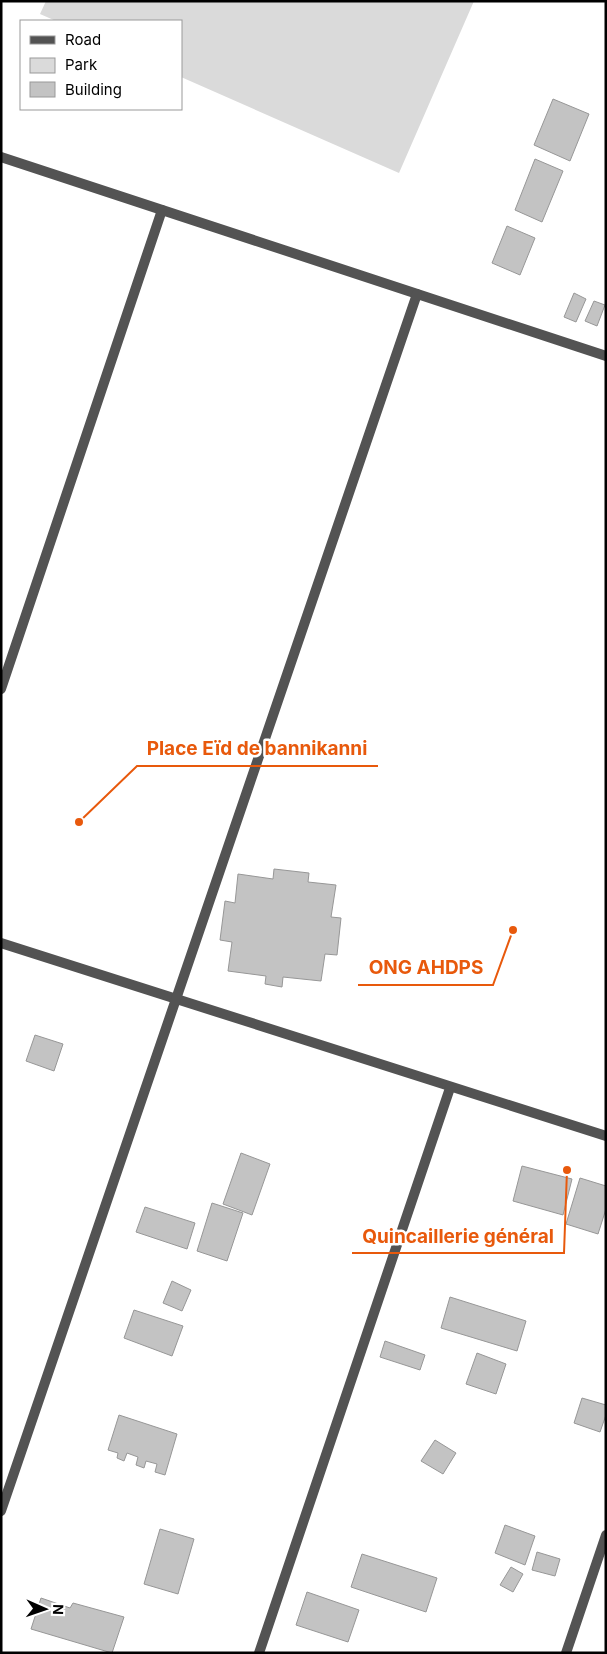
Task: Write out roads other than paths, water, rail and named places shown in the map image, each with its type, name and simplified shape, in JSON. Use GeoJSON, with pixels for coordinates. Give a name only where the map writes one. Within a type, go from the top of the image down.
{"type":"FeatureCollection","features":[{"type":"Feature","properties":{"kind":"street"},"geometry":{"type":"LineString","coordinates":[[1,157],[606,356]]}},
{"type":"Feature","properties":{"kind":"street"},"geometry":{"type":"LineString","coordinates":[[1,689],[162,210]]}},
{"type":"Feature","properties":{"kind":"street"},"geometry":{"type":"LineString","coordinates":[[1,1511],[417,294]]}},
{"type":"Feature","properties":{"kind":"street"},"geometry":{"type":"LineString","coordinates":[[1,943],[450,1088],[606,1136]]}},
{"type":"Feature","properties":{"kind":"street"},"geometry":{"type":"LineString","coordinates":[[259,1653],[450,1088]]}},
{"type":"Feature","properties":{"kind":"street"},"geometry":{"type":"LineString","coordinates":[[566,1653],[606,1535]]}},
{"type":"Feature","properties":{"kind":"place","name":"Place Eïd de bannikanni"},"geometry":{"type":"Point","coordinates":[79,822]}},
{"type":"Feature","properties":{"kind":"place","name":"ONG AHDPS"},"geometry":{"type":"Point","coordinates":[513,930]}},
{"type":"Feature","properties":{"kind":"place","name":"Quincaillerie général"},"geometry":{"type":"Point","coordinates":[567,1170]}}]}
